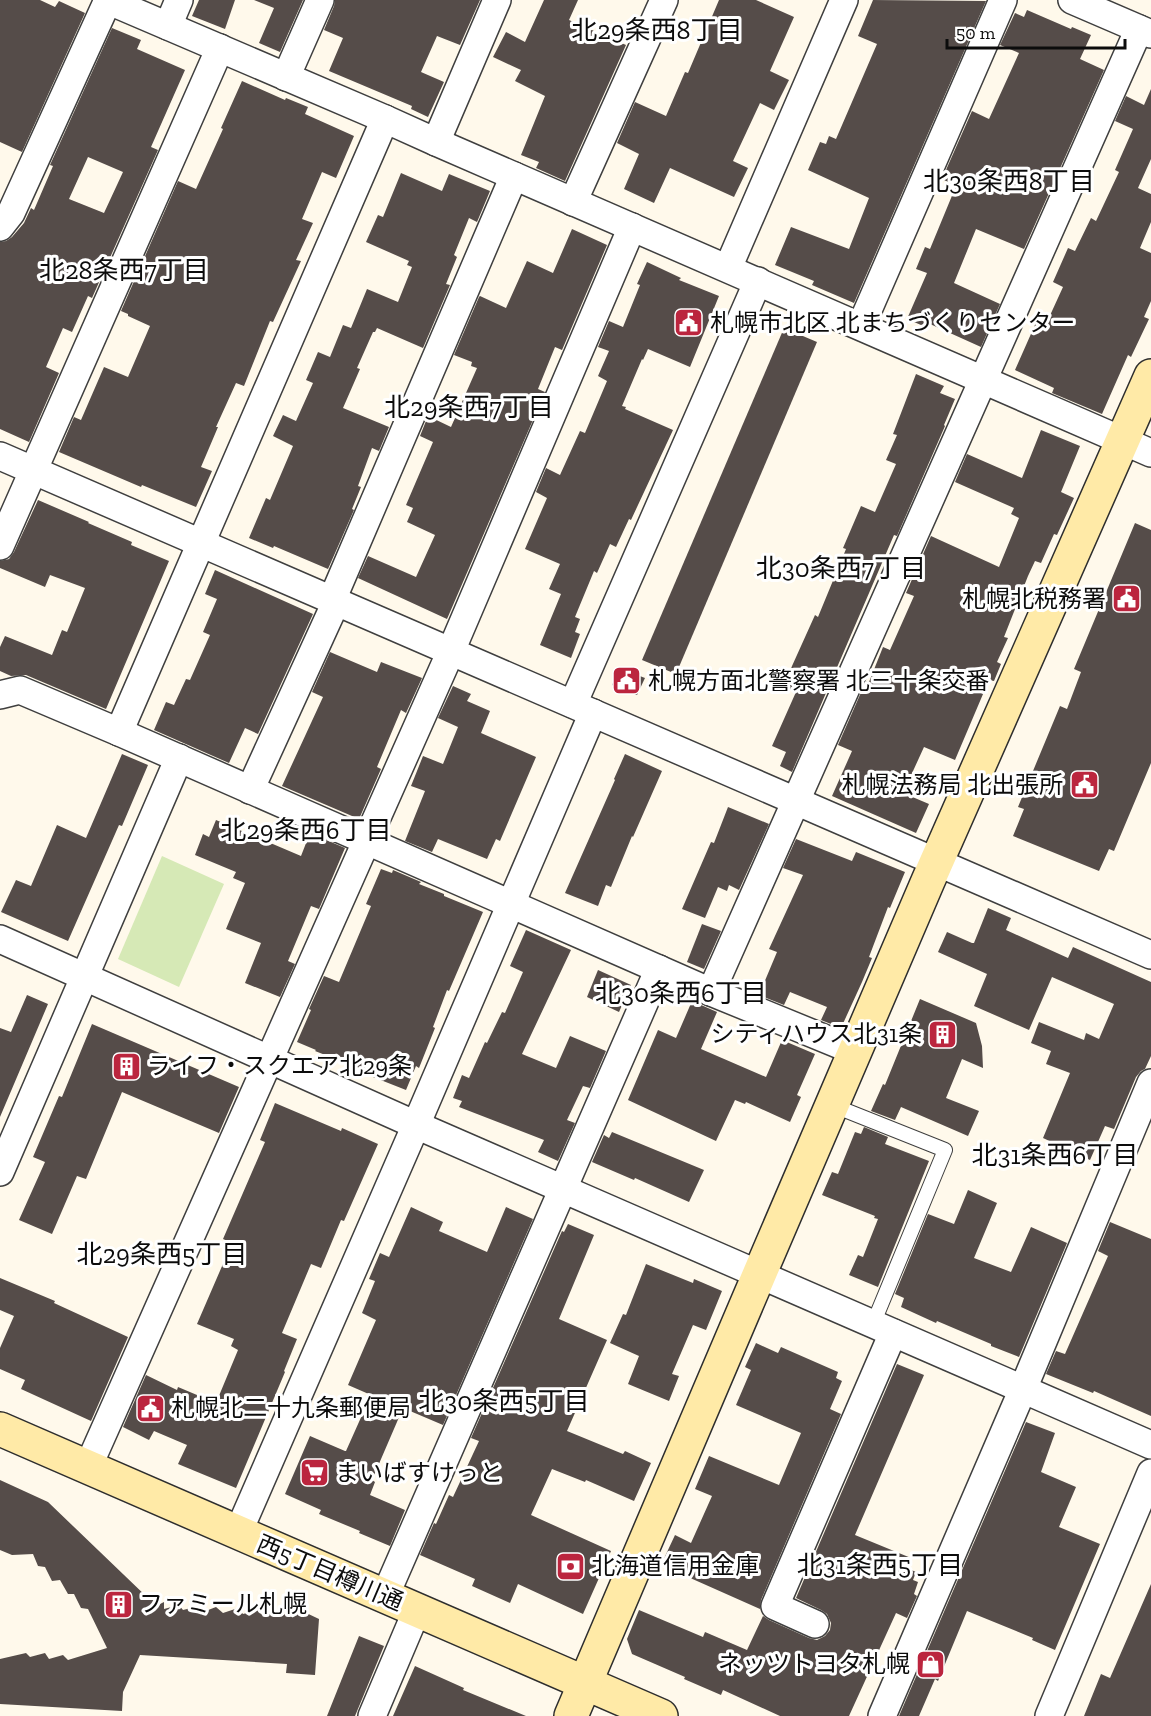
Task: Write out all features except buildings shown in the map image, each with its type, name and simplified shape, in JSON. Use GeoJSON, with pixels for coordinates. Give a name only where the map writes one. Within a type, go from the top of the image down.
{"type":"FeatureCollection","features":[{"type":"Feature","properties":{"kind":"street"},"geometry":{"type":"LineString","coordinates":[[0,227],[11,213],[108,0],[1137,447]]}},
{"type":"Feature","properties":{"kind":"street"},"geometry":{"type":"LineString","coordinates":[[168,26],[179,0]]}},
{"type":"Feature","properties":{"kind":"street"},"geometry":{"type":"LineString","coordinates":[[286,77],[320,0]]}},
{"type":"Feature","properties":{"kind":"street"},"geometry":{"type":"LineString","coordinates":[[436,142],[497,0]]}},
{"type":"Feature","properties":{"kind":"street"},"geometry":{"type":"LineString","coordinates":[[573,202],[664,0]]}},
{"type":"Feature","properties":{"kind":"street"},"geometry":{"type":"LineString","coordinates":[[728,268],[844,0]]}},
{"type":"Feature","properties":{"kind":"street"},"geometry":{"type":"LineString","coordinates":[[861,326],[1003,0]]}},
{"type":"Feature","properties":{"kind":"street"},"geometry":{"type":"LineString","coordinates":[[711,992],[984,380],[1145,31],[1072,0]]}},
{"type":"Feature","properties":{"kind":"street"},"geometry":{"type":"LineString","coordinates":[[0,546],[220,48]]}},
{"type":"Feature","properties":{"kind":"street"},"geometry":{"type":"LineString","coordinates":[[119,732],[385,119]]}},
{"type":"Feature","properties":{"kind":"street"},"geometry":{"type":"LineString","coordinates":[[250,790],[334,601],[514,176]]}},
{"type":"Feature","properties":{"kind":"street"},"geometry":{"type":"LineString","coordinates":[[88,1467],[450,651],[632,227]]}},
{"type":"Feature","properties":{"kind":"street"},"geometry":{"type":"LineString","coordinates":[[237,1533],[511,903],[583,709],[758,281]]}},
{"type":"Feature","properties":{"kind":"street"},"geometry":{"type":"LineString","coordinates":[[571,1716],[937,861],[1137,447],[1151,376]]}},
{"type":"Feature","properties":{"kind":"street"},"geometry":{"type":"LineString","coordinates":[[0,456],[1151,955]]}},
{"type":"Feature","properties":{"kind":"street"},"geometry":{"type":"LineString","coordinates":[[0,695],[20,690],[711,992],[855,1051]]}},
{"type":"Feature","properties":{"kind":"street"},"geometry":{"type":"LineString","coordinates":[[0,1172],[179,759]]}},
{"type":"Feature","properties":{"kind":"street"},"geometry":{"type":"LineString","coordinates":[[0,939],[416,1125],[1151,1445]]}},
{"type":"Feature","properties":{"kind":"street"},"geometry":{"type":"LineString","coordinates":[[385,1596],[659,969]]}},
{"type":"Feature","properties":{"kind":"street"},"geometry":{"type":"LineString","coordinates":[[882,1716],[1023,1389],[1151,1083]]}},
{"type":"Feature","properties":{"kind":"street"},"geometry":{"type":"LineString","coordinates":[[815,1624],[775,1606],[883,1329]]}},
{"type":"Feature","properties":{"kind":"street","name":"西5丁目樽川通"},"geometry":{"type":"LineString","coordinates":[[0,1429],[661,1716]]}},
{"type":"Feature","properties":{"kind":"street"},"geometry":{"type":"LineString","coordinates":[[1048,1716],[1151,1473]]}},
{"type":"Feature","properties":{"kind":"street"},"geometry":{"type":"LineString","coordinates":[[372,1716],[417,1610]]}},
{"type":"Feature","properties":{"kind":"lane"},"geometry":{"type":"LineString","coordinates":[[832,1105],[945,1150],[883,1329]]}},
{"type":"Feature","properties":{"kind":"green space"},"geometry":{"type":"Polygon","coordinates":[[[162,856],[224,884],[179,987],[118,959],[162,856]]]}},
{"type":"Feature","properties":{"kind":"place","name":"札幌市北区 北まちづくりセンター"},"geometry":{"type":"Point","coordinates":[689,323]}},
{"type":"Feature","properties":{"kind":"place","name":"札幌北税務署"},"geometry":{"type":"Point","coordinates":[1127,599]}},
{"type":"Feature","properties":{"kind":"place","name":"札幌方面北警察署 北三十条交番"},"geometry":{"type":"Point","coordinates":[627,681]}},
{"type":"Feature","properties":{"kind":"place","name":"札幌法務局 北出張所"},"geometry":{"type":"Point","coordinates":[1084,785]}},
{"type":"Feature","properties":{"kind":"place","name":"シティハウス北31条"},"geometry":{"type":"Point","coordinates":[943,1034]}},
{"type":"Feature","properties":{"kind":"place","name":"ライフ・スクエア北29条"},"geometry":{"type":"Point","coordinates":[126,1066]}},
{"type":"Feature","properties":{"kind":"place","name":"札幌北二十九条郵便局"},"geometry":{"type":"Point","coordinates":[150,1408]}},
{"type":"Feature","properties":{"kind":"place","name":"まいばすけっと"},"geometry":{"type":"Point","coordinates":[314,1473]}},
{"type":"Feature","properties":{"kind":"place","name":"北海道信用金庫"},"geometry":{"type":"Point","coordinates":[570,1566]}},
{"type":"Feature","properties":{"kind":"place","name":"ファミール札幌"},"geometry":{"type":"Point","coordinates":[118,1604]}},
{"type":"Feature","properties":{"kind":"place","name":"ネッツトヨタ札幌"},"geometry":{"type":"Point","coordinates":[931,1664]}},
{"type":"Feature","properties":{"kind":"district","name":"北29条西8丁目"},"geometry":{"type":"Point","coordinates":[657,30]}},
{"type":"Feature","properties":{"kind":"district","name":"北30条西8丁目"},"geometry":{"type":"Point","coordinates":[1009,181]}},
{"type":"Feature","properties":{"kind":"district","name":"北28条西7丁目"},"geometry":{"type":"Point","coordinates":[124,270]}},
{"type":"Feature","properties":{"kind":"district","name":"北29条西7丁目"},"geometry":{"type":"Point","coordinates":[469,407]}},
{"type":"Feature","properties":{"kind":"district","name":"北30条西7丁目"},"geometry":{"type":"Point","coordinates":[841,568]}},
{"type":"Feature","properties":{"kind":"district","name":"北29条西6丁目"},"geometry":{"type":"Point","coordinates":[306,830]}},
{"type":"Feature","properties":{"kind":"district","name":"北30条西6丁目"},"geometry":{"type":"Point","coordinates":[681,993]}},
{"type":"Feature","properties":{"kind":"district","name":"北31条西6丁目"},"geometry":{"type":"Point","coordinates":[1055,1155]}},
{"type":"Feature","properties":{"kind":"district","name":"北29条西5丁目"},"geometry":{"type":"Point","coordinates":[162,1254]}},
{"type":"Feature","properties":{"kind":"district","name":"北30条西5丁目"},"geometry":{"type":"Point","coordinates":[504,1401]}},
{"type":"Feature","properties":{"kind":"district","name":"北31条西5丁目"},"geometry":{"type":"Point","coordinates":[880,1565]}}]}
